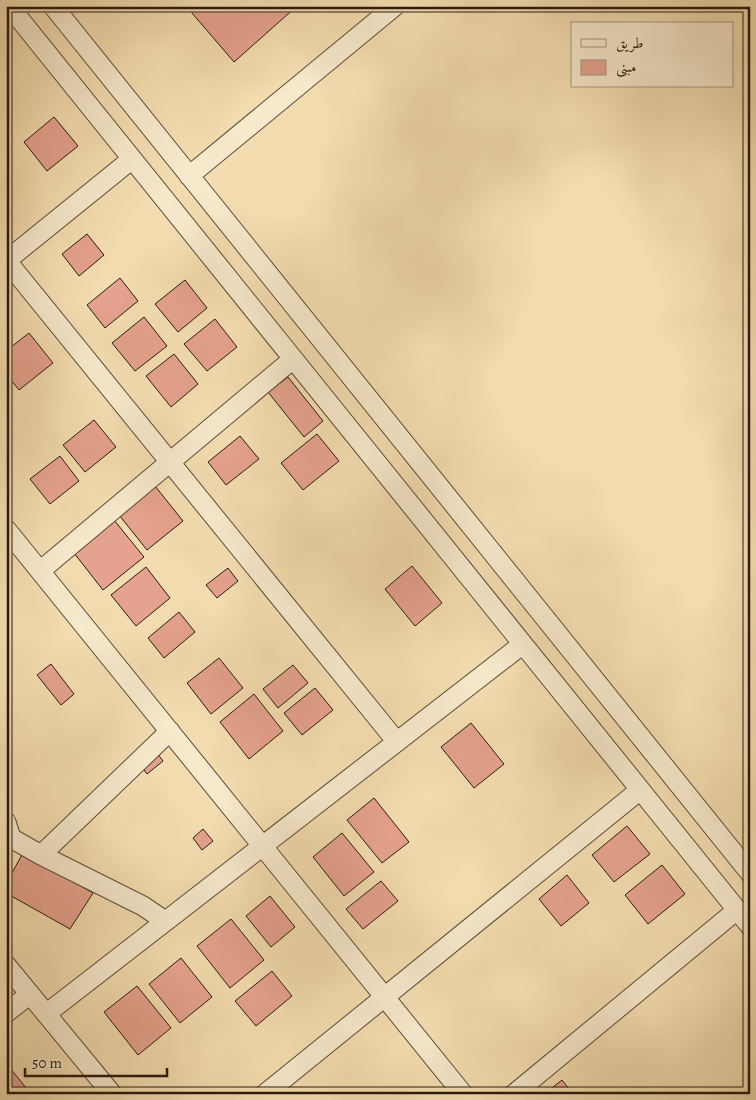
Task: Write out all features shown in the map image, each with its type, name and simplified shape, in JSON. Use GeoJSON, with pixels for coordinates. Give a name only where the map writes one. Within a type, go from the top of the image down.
{"type":"FeatureCollection","features":[{"type":"Feature","properties":{"kind":"street"},"geometry":{"type":"LineString","coordinates":[[10,6],[750,926]]}},
{"type":"Feature","properties":{"kind":"street"},"geometry":{"type":"LineString","coordinates":[[52,6],[750,873]]}},
{"type":"Feature","properties":{"kind":"street"},"geometry":{"type":"LineString","coordinates":[[189,176],[395,6]]}},
{"type":"Feature","properties":{"kind":"street"},"geometry":{"type":"LineString","coordinates":[[132,159],[6,261],[397,742]]}},
{"type":"Feature","properties":{"kind":"street"},"geometry":{"type":"LineString","coordinates":[[40,571],[293,359]]}},
{"type":"Feature","properties":{"kind":"street"},"geometry":{"type":"LineString","coordinates":[[6,529],[463,1094]]}},
{"type":"Feature","properties":{"kind":"street"},"geometry":{"type":"LineString","coordinates":[[46,1014],[523,644]]}},
{"type":"Feature","properties":{"kind":"street"},"geometry":{"type":"LineString","coordinates":[[41,854],[170,731]]}},
{"type":"Feature","properties":{"kind":"street"},"geometry":{"type":"LineString","coordinates":[[265,1094],[640,790]]}},
{"type":"Feature","properties":{"kind":"street"},"geometry":{"type":"LineString","coordinates":[[8,835],[143,906],[165,922]]}},
{"type":"Feature","properties":{"kind":"street"},"geometry":{"type":"LineString","coordinates":[[514,1094],[737,910]]}},
{"type":"Feature","properties":{"kind":"street"},"geometry":{"type":"LineString","coordinates":[[6,965],[112,1094]]}},
{"type":"Feature","properties":{"kind":"street"},"geometry":{"type":"LineString","coordinates":[[6,1013],[30,994]]}},
{"type":"Feature","properties":{"kind":"building"},"geometry":{"type":"Polygon","coordinates":[[[186,6],[297,6],[234,62],[186,6]]]}},
{"type":"Feature","properties":{"kind":"building"},"geometry":{"type":"Polygon","coordinates":[[[54,117],[78,146],[47,171],[24,142],[54,117]]]}},
{"type":"Feature","properties":{"kind":"building"},"geometry":{"type":"Polygon","coordinates":[[[87,234],[104,255],[79,276],[62,254],[87,234]]]}},
{"type":"Feature","properties":{"kind":"building"},"geometry":{"type":"Polygon","coordinates":[[[120,278],[138,301],[105,328],[87,305],[120,278]]]}},
{"type":"Feature","properties":{"kind":"building"},"geometry":{"type":"Polygon","coordinates":[[[185,280],[207,308],[178,332],[155,304],[185,280]]]}},
{"type":"Feature","properties":{"kind":"building"},"geometry":{"type":"Polygon","coordinates":[[[144,317],[167,346],[135,371],[112,343],[144,317]]]}},
{"type":"Feature","properties":{"kind":"building"},"geometry":{"type":"Polygon","coordinates":[[[215,319],[237,347],[207,371],[184,344],[215,319]]]}},
{"type":"Feature","properties":{"kind":"building"},"geometry":{"type":"Polygon","coordinates":[[[29,333],[53,363],[19,390],[6,374],[6,351],[29,333]]]}},
{"type":"Feature","properties":{"kind":"building"},"geometry":{"type":"Polygon","coordinates":[[[174,354],[198,384],[171,407],[146,376],[174,354]]]}},
{"type":"Feature","properties":{"kind":"building"},"geometry":{"type":"Polygon","coordinates":[[[288,377],[323,421],[304,437],[268,392],[288,377]]]}},
{"type":"Feature","properties":{"kind":"building"},"geometry":{"type":"Polygon","coordinates":[[[94,420],[116,447],[85,472],[63,445],[94,420]]]}},
{"type":"Feature","properties":{"kind":"building"},"geometry":{"type":"Polygon","coordinates":[[[317,434],[339,461],[303,490],[281,463],[317,434]]]}},
{"type":"Feature","properties":{"kind":"building"},"geometry":{"type":"Polygon","coordinates":[[[240,436],[259,459],[226,485],[208,462],[240,436]]]}},
{"type":"Feature","properties":{"kind":"building"},"geometry":{"type":"Polygon","coordinates":[[[60,456],[79,481],[50,504],[30,479],[60,456]]]}},
{"type":"Feature","properties":{"kind":"building"},"geometry":{"type":"Polygon","coordinates":[[[155,486],[183,521],[147,550],[119,515],[155,486]]]}},
{"type":"Feature","properties":{"kind":"building"},"geometry":{"type":"Polygon","coordinates":[[[114,520],[144,557],[103,590],[74,553],[114,520]]]}},
{"type":"Feature","properties":{"kind":"building"},"geometry":{"type":"Polygon","coordinates":[[[412,566],[442,603],[415,626],[385,589],[412,566]]]}},
{"type":"Feature","properties":{"kind":"building"},"geometry":{"type":"Polygon","coordinates":[[[146,567],[170,598],[136,626],[111,595],[146,567]]]}},
{"type":"Feature","properties":{"kind":"building"},"geometry":{"type":"Polygon","coordinates":[[[228,568],[238,581],[217,598],[206,585],[228,568]]]}},
{"type":"Feature","properties":{"kind":"building"},"geometry":{"type":"Polygon","coordinates":[[[179,612],[195,632],[164,658],[148,638],[179,612]]]}},
{"type":"Feature","properties":{"kind":"building"},"geometry":{"type":"Polygon","coordinates":[[[219,658],[243,688],[211,714],[187,683],[219,658]]]}},
{"type":"Feature","properties":{"kind":"building"},"geometry":{"type":"Polygon","coordinates":[[[51,664],[74,694],[61,705],[37,675],[51,664]]]}},
{"type":"Feature","properties":{"kind":"building"},"geometry":{"type":"Polygon","coordinates":[[[293,665],[308,683],[278,708],[263,689],[293,665]]]}},
{"type":"Feature","properties":{"kind":"building"},"geometry":{"type":"Polygon","coordinates":[[[315,688],[333,710],[302,735],[284,713],[315,688]]]}},
{"type":"Feature","properties":{"kind":"building"},"geometry":{"type":"Polygon","coordinates":[[[254,694],[283,731],[249,759],[220,722],[254,694]]]}},
{"type":"Feature","properties":{"kind":"building"},"geometry":{"type":"Polygon","coordinates":[[[471,723],[504,764],[474,788],[441,747],[471,723]]]}},
{"type":"Feature","properties":{"kind":"building"},"geometry":{"type":"Polygon","coordinates":[[[154,749],[163,761],[147,774],[138,762],[154,749]]]}},
{"type":"Feature","properties":{"kind":"building"},"geometry":{"type":"Polygon","coordinates":[[[374,798],[409,842],[382,863],[347,820],[374,798]]]}},
{"type":"Feature","properties":{"kind":"building"},"geometry":{"type":"Polygon","coordinates":[[[627,826],[650,854],[614,882],[592,855],[627,826]]]}},
{"type":"Feature","properties":{"kind":"building"},"geometry":{"type":"Polygon","coordinates":[[[203,829],[213,841],[202,850],[193,838],[203,829]]]}},
{"type":"Feature","properties":{"kind":"building"},"geometry":{"type":"Polygon","coordinates":[[[342,833],[374,872],[344,896],[313,857],[342,833]]]}},
{"type":"Feature","properties":{"kind":"building"},"geometry":{"type":"Polygon","coordinates":[[[23,853],[93,893],[70,929],[6,893],[6,884],[23,853]]]}},
{"type":"Feature","properties":{"kind":"building"},"geometry":{"type":"Polygon","coordinates":[[[662,865],[685,894],[648,924],[625,895],[662,865]]]}},
{"type":"Feature","properties":{"kind":"building"},"geometry":{"type":"Polygon","coordinates":[[[567,875],[589,903],[561,926],[539,899],[567,875]]]}},
{"type":"Feature","properties":{"kind":"building"},"geometry":{"type":"Polygon","coordinates":[[[381,881],[398,901],[363,929],[346,909],[381,881]]]}},
{"type":"Feature","properties":{"kind":"building"},"geometry":{"type":"Polygon","coordinates":[[[270,896],[295,927],[271,947],[246,916],[270,896]]]}},
{"type":"Feature","properties":{"kind":"building"},"geometry":{"type":"Polygon","coordinates":[[[231,919],[264,960],[230,988],[197,946],[231,919]]]}},
{"type":"Feature","properties":{"kind":"building"},"geometry":{"type":"Polygon","coordinates":[[[181,958],[212,997],[180,1023],[149,984],[181,958]]]}},
{"type":"Feature","properties":{"kind":"building"},"geometry":{"type":"Polygon","coordinates":[[[272,971],[292,996],[256,1026],[235,1001],[272,971]]]}},
{"type":"Feature","properties":{"kind":"building"},"geometry":{"type":"Polygon","coordinates":[[[137,986],[171,1028],[138,1055],[104,1012],[137,986]]]}},
{"type":"Feature","properties":{"kind":"building"},"geometry":{"type":"Polygon","coordinates":[[[6,1063],[31,1094],[6,1094],[6,1063]]]}},
{"type":"Feature","properties":{"kind":"building"},"geometry":{"type":"Polygon","coordinates":[[[562,1080],[573,1094],[550,1094],[548,1091],[562,1080]]]}}]}
